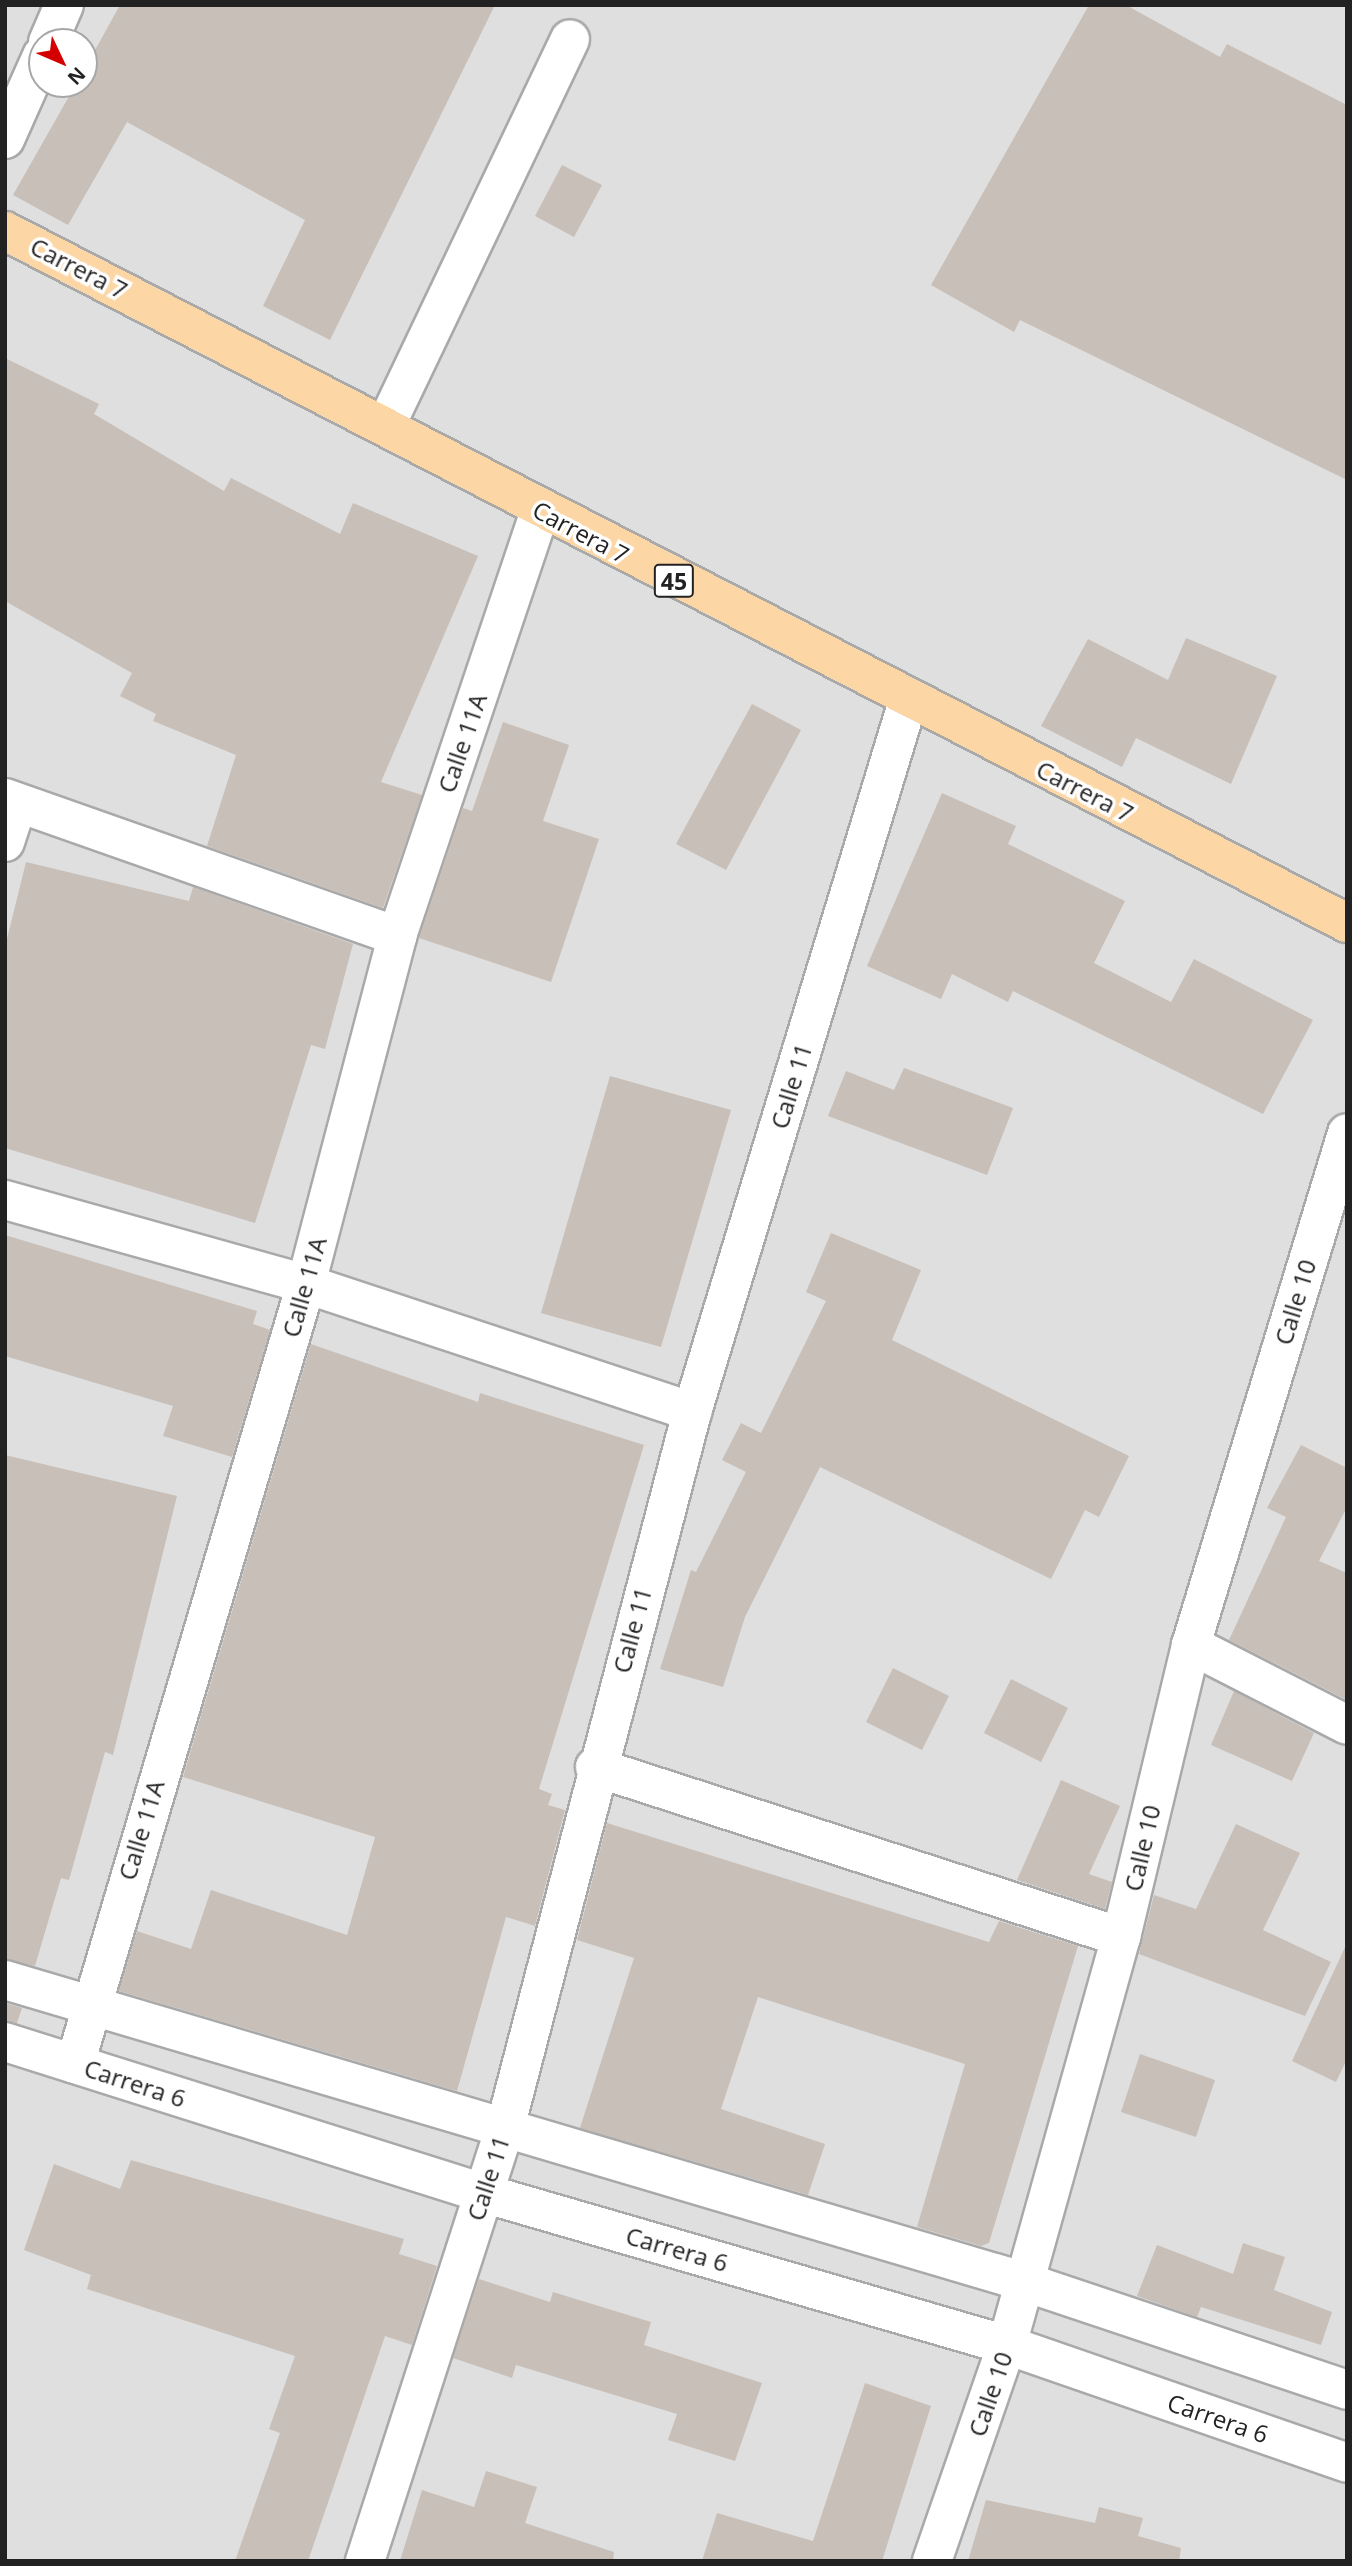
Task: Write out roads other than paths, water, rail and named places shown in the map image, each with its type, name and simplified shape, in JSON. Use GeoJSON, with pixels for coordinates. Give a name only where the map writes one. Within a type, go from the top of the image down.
{"type":"FeatureCollection","features":[{"type":"Feature","properties":{"kind":"main road","name":"Carrera 7"},"geometry":{"type":"LineString","coordinates":[[5,230],[387,423],[540,512],[1347,923]]}},
{"type":"Feature","properties":{"kind":"street"},"geometry":{"type":"LineString","coordinates":[[54,28],[64,5]]}},
{"type":"Feature","properties":{"kind":"street"},"geometry":{"type":"LineString","coordinates":[[387,423],[569,38]]}},
{"type":"Feature","properties":{"kind":"street"},"geometry":{"type":"LineString","coordinates":[[5,139],[28,87]]}},
{"type":"Feature","properties":{"kind":"street","name":"Calle 11A"},"geometry":{"type":"LineString","coordinates":[[75,2064],[89,2004],[306,1284],[397,936],[540,512]]}},
{"type":"Feature","properties":{"kind":"street","name":"Calle 11"},"geometry":{"type":"LineString","coordinates":[[365,2561],[506,2124],[595,1767],[692,1412],[908,701]]}},
{"type":"Feature","properties":{"kind":"street"},"geometry":{"type":"LineString","coordinates":[[5,842],[11,801],[397,936]]}},
{"type":"Feature","properties":{"kind":"street","name":"Calle 10"},"geometry":{"type":"LineString","coordinates":[[932,2561],[1007,2345],[1121,1937],[1191,1645],[1347,1133]]}},
{"type":"Feature","properties":{"kind":"street"},"geometry":{"type":"LineString","coordinates":[[5,1200],[306,1284],[692,1412]]}},
{"type":"Feature","properties":{"kind":"street"},"geometry":{"type":"LineString","coordinates":[[1191,1645],[1347,1725]]}},
{"type":"Feature","properties":{"kind":"street"},"geometry":{"type":"LineString","coordinates":[[595,1767],[1121,1937]]}},
{"type":"Feature","properties":{"kind":"street"},"geometry":{"type":"LineString","coordinates":[[5,1980],[506,2124],[1024,2282],[1347,2390]]}},
{"type":"Feature","properties":{"kind":"street","name":"Carrera 6"},"geometry":{"type":"LineString","coordinates":[[5,2042],[484,2193],[1007,2345],[1347,2463]]}}]}
